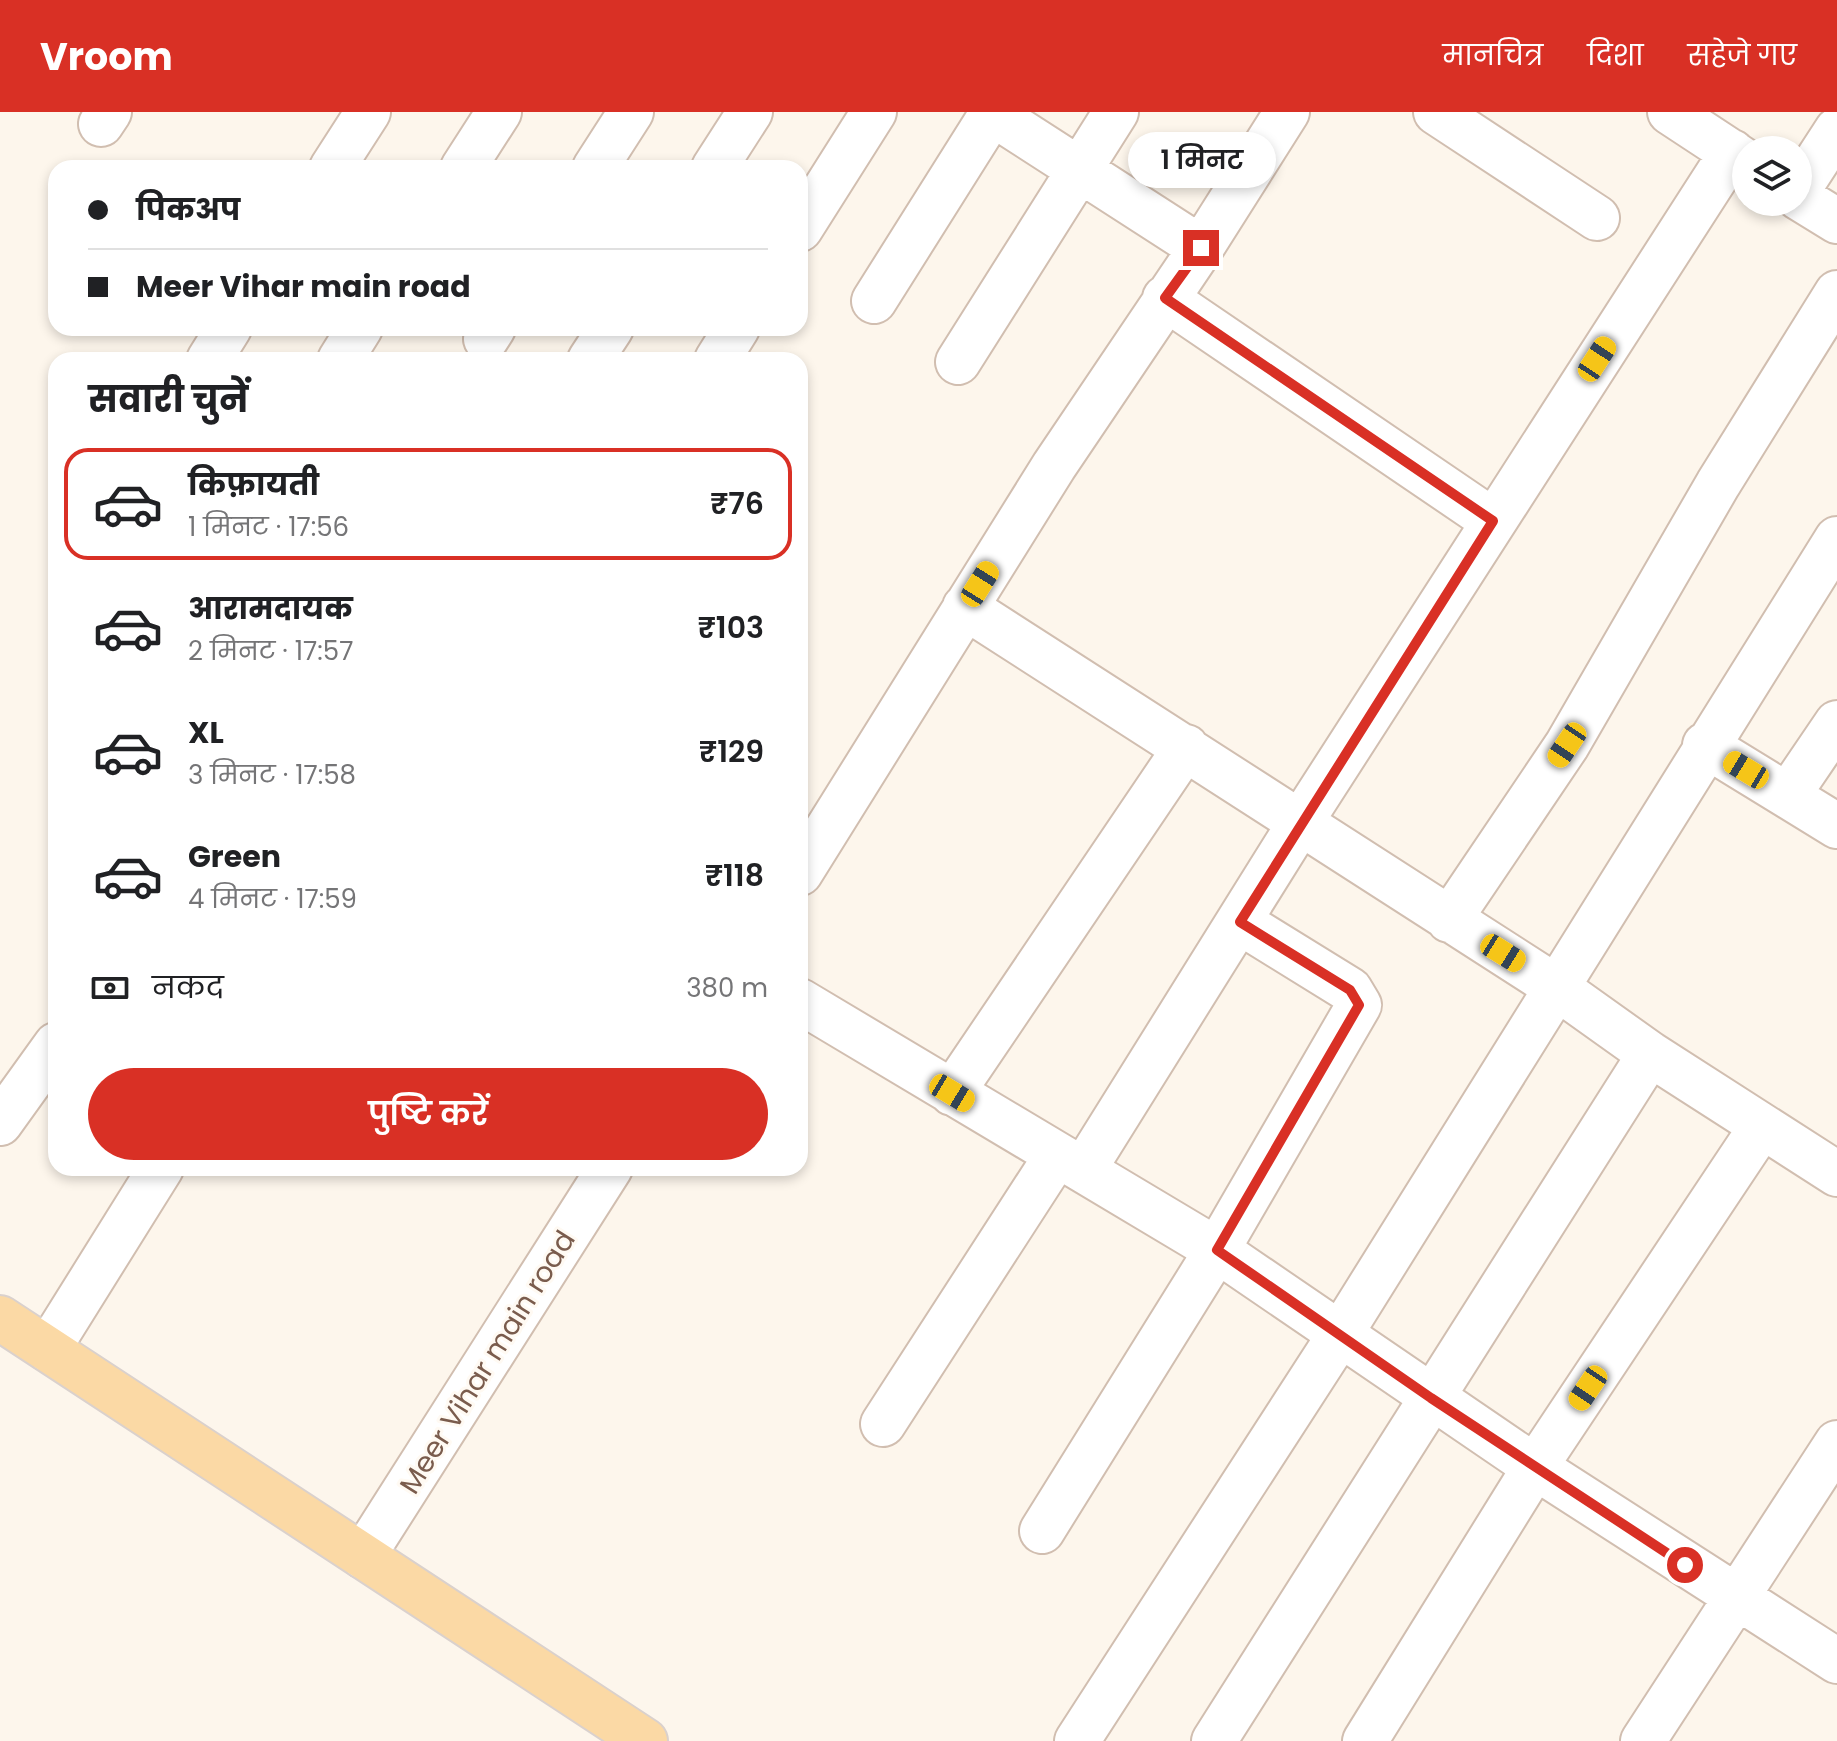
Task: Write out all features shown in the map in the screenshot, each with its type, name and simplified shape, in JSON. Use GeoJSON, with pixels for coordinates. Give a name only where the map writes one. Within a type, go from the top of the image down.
{"type":"FeatureCollection","features":[{"type":"Feature","properties":{"kind":"main road"},"geometry":{"type":"LineString","coordinates":[[0,1318],[645,1741]]}},
{"type":"Feature","properties":{"kind":"street"},"geometry":{"type":"LineString","coordinates":[[337,160],[368,112]]}},
{"type":"Feature","properties":{"kind":"street"},"geometry":{"type":"LineString","coordinates":[[468,160],[499,112]]}},
{"type":"Feature","properties":{"kind":"street"},"geometry":{"type":"LineString","coordinates":[[600,160],[631,112]]}},
{"type":"Feature","properties":{"kind":"street"},"geometry":{"type":"LineString","coordinates":[[719,160],[750,112]]}},
{"type":"Feature","properties":{"kind":"street"},"geometry":{"type":"LineString","coordinates":[[808,216],[874,112]]}},
{"type":"Feature","properties":{"kind":"street"},"geometry":{"type":"LineString","coordinates":[[874,301],[992,112],[1201,248]]}},
{"type":"Feature","properties":{"kind":"street"},"geometry":{"type":"LineString","coordinates":[[958,362],[1116,112]]}},
{"type":"Feature","properties":{"kind":"street"},"geometry":{"type":"LineString","coordinates":[[808,860],[965,607],[1287,112]]}},
{"type":"Feature","properties":{"kind":"street"},"geometry":{"type":"LineString","coordinates":[[1436,112],[1597,218]]}},
{"type":"Feature","properties":{"kind":"street"},"geometry":{"type":"LineString","coordinates":[[883,1424],[1240,922],[1731,141],[1670,112]]}},
{"type":"Feature","properties":{"kind":"street"},"geometry":{"type":"LineString","coordinates":[[1812,168],[1837,130]]}},
{"type":"Feature","properties":{"kind":"street"},"geometry":{"type":"LineString","coordinates":[[1812,206],[1837,221]]}},
{"type":"Feature","properties":{"kind":"street"},"geometry":{"type":"LineString","coordinates":[[1449,920],[1567,745],[1718,484],[1837,293]]}},
{"type":"Feature","properties":{"kind":"street"},"geometry":{"type":"LineString","coordinates":[[1165,298],[1493,521]]}},
{"type":"Feature","properties":{"kind":"street"},"geometry":{"type":"LineString","coordinates":[[1077,1741],[1341,1333],[1705,745],[1837,539]]}},
{"type":"Feature","properties":{"kind":"street"},"geometry":{"type":"LineString","coordinates":[[965,607],[1556,987],[1650,1054],[1762,1126],[1834,1165]]}},
{"type":"Feature","properties":{"kind":"street"},"geometry":{"type":"LineString","coordinates":[[1788,795],[1837,723]]}},
{"type":"Feature","properties":{"kind":"street"},"geometry":{"type":"LineString","coordinates":[[1705,745],[1837,826]]}},
{"type":"Feature","properties":{"kind":"street"},"geometry":{"type":"LineString","coordinates":[[952,1093],[1186,747]]}},
{"type":"Feature","properties":{"kind":"street"},"geometry":{"type":"LineString","coordinates":[[1042,1531],[1217,1250],[1359,1005],[1350,990],[1240,922]]}},
{"type":"Feature","properties":{"kind":"street"},"geometry":{"type":"LineString","coordinates":[[808,1006],[1217,1250],[1535,1467],[1735,1597],[1835,1656]]}},
{"type":"Feature","properties":{"kind":"street"},"geometry":{"type":"LineString","coordinates":[[1214,1741],[1650,1054]]}},
{"type":"Feature","properties":{"kind":"street"},"geometry":{"type":"LineString","coordinates":[[0,1123],[48,1056]]}},
{"type":"Feature","properties":{"kind":"street"},"geometry":{"type":"LineString","coordinates":[[1365,1741],[1535,1467],[1762,1126]]}},
{"type":"Feature","properties":{"kind":"street"},"geometry":{"type":"LineString","coordinates":[[48,1349],[156,1176]]}},
{"type":"Feature","properties":{"kind":"street","name":"Meer Vihar main road"},"geometry":{"type":"LineString","coordinates":[[363,1556],[605,1176]]}},
{"type":"Feature","properties":{"kind":"street"},"geometry":{"type":"LineString","coordinates":[[1643,1741],[1837,1443]]}},
{"type":"Feature","properties":{"kind":"route"},"geometry":{"type":"LineString","coordinates":[[1201,248],[1165,298],[1493,521],[1240,922],[1350,990],[1359,1005],[1217,1250],[1431,1398],[1685,1565]]}}]}
